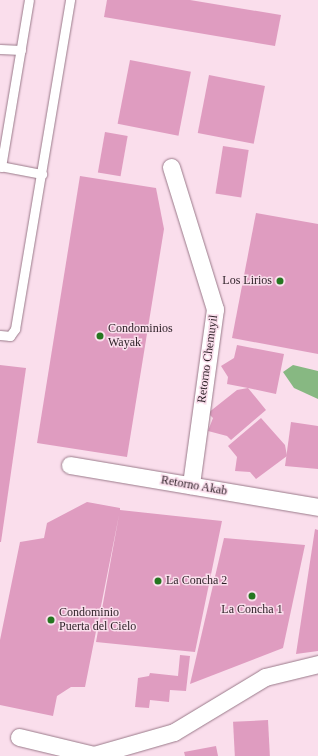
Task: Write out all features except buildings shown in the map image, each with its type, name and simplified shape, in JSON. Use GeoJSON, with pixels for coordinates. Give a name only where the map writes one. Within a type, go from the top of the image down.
{"type":"FeatureCollection","features":[{"type":"Feature","properties":{"kind":"street","name":"Retorno Chemuyil"},"geometry":{"type":"LineString","coordinates":[[171,167],[215,309],[191,485]]}},
{"type":"Feature","properties":{"kind":"street","name":"Retorno Akab"},"geometry":{"type":"LineString","coordinates":[[70,465],[318,507]]}},
{"type":"Feature","properties":{"kind":"street"},"geometry":{"type":"LineString","coordinates":[[19,737],[94,755],[174,732],[265,677],[318,664]]}},
{"type":"Feature","properties":{"kind":"lane"},"geometry":{"type":"LineString","coordinates":[[29,0],[1,166],[42,174]]}},
{"type":"Feature","properties":{"kind":"lane"},"geometry":{"type":"LineString","coordinates":[[0,335],[10,336],[14,329],[42,174],[70,0]]}},
{"type":"Feature","properties":{"kind":"lane"},"geometry":{"type":"LineString","coordinates":[[0,49],[20,50]]}},
{"type":"Feature","properties":{"kind":"shaded area"},"geometry":{"type":"Polygon","coordinates":[[[293,365],[318,371],[318,399],[294,388],[283,372],[293,365]]]}},
{"type":"Feature","properties":{"kind":"place","name":"Los Lirios"},"geometry":{"type":"Point","coordinates":[280,281]}},
{"type":"Feature","properties":{"kind":"place","name":"Condominios Wayak"},"geometry":{"type":"Point","coordinates":[100,336]}},
{"type":"Feature","properties":{"kind":"place","name":"La Concha 2"},"geometry":{"type":"Point","coordinates":[158,581]}},
{"type":"Feature","properties":{"kind":"place","name":"La Concha 1"},"geometry":{"type":"Point","coordinates":[252,596]}},
{"type":"Feature","properties":{"kind":"place","name":"Condominio Puerta del Cielo"},"geometry":{"type":"Point","coordinates":[51,620]}}]}
